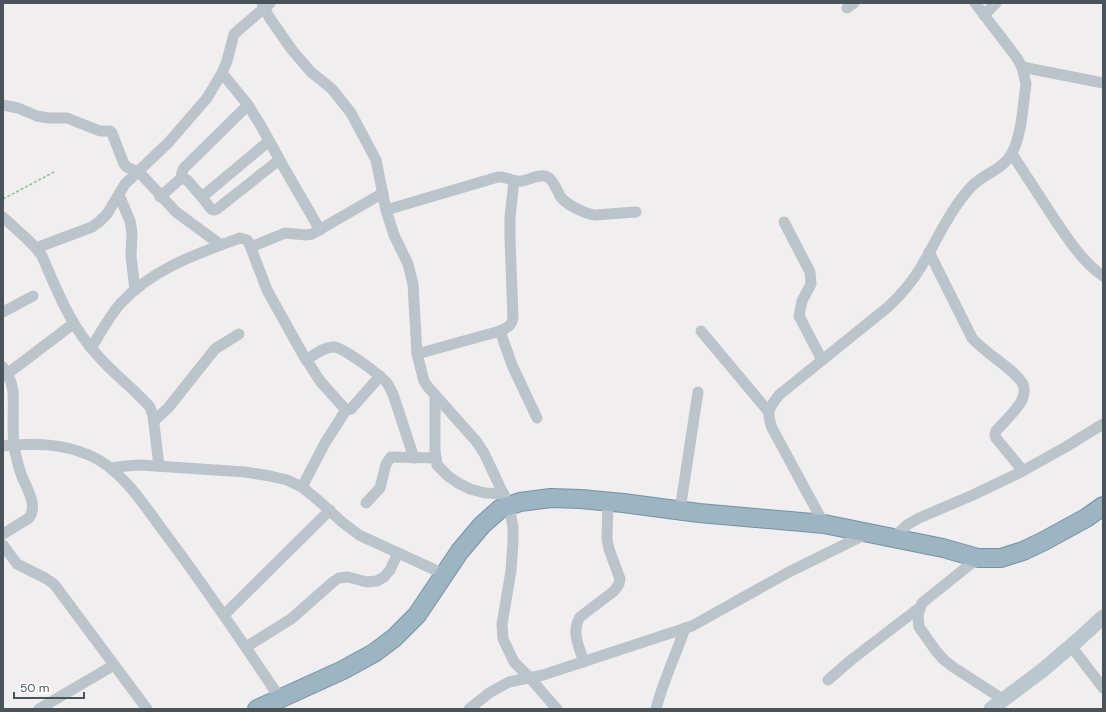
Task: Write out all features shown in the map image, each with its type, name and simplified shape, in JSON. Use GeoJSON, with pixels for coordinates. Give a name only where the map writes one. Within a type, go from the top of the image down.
{"type":"FeatureCollection","features":[{"type":"Feature","properties":{"kind":"highway"},"geometry":{"type":"LineString","coordinates":[[257,709],[343,670],[374,653],[394,638],[417,616],[460,551],[482,525],[500,509],[506,500],[520,502],[551,498],[608,501],[680,510],[824,524],[944,548],[978,558],[1001,558],[1023,552],[1079,522],[1103,506]]}},
{"type":"Feature","properties":{"kind":"main road"},"geometry":{"type":"LineString","coordinates":[[991,709],[1071,646],[1103,617]]}},
{"type":"Feature","properties":{"kind":"street"},"geometry":{"type":"LineString","coordinates":[[824,524],[772,428],[768,418],[768,411],[779,395],[888,307],[902,293],[921,268],[944,224],[961,199],[972,186],[1012,154],[1019,129],[1026,84],[1022,67],[1017,58],[975,3]]}},
{"type":"Feature","properties":{"kind":"street"},"geometry":{"type":"LineString","coordinates":[[984,15],[996,3]]}},
{"type":"Feature","properties":{"kind":"street"},"geometry":{"type":"LineString","coordinates":[[36,248],[92,227],[107,214],[125,184],[169,142],[208,98],[222,73],[234,34],[266,5],[269,17],[292,50],[311,72],[335,93],[351,113],[376,160],[386,210],[394,235],[408,264],[413,284],[417,354],[424,381],[428,388],[476,441],[484,453],[506,500],[513,526],[511,571],[504,610],[502,632],[505,646],[514,662],[557,709]]}},
{"type":"Feature","properties":{"kind":"street"},"geometry":{"type":"LineString","coordinates":[[1022,67],[1103,83]]}},
{"type":"Feature","properties":{"kind":"street"},"geometry":{"type":"LineString","coordinates":[[222,73],[248,106],[320,230]]}},
{"type":"Feature","properties":{"kind":"street"},"geometry":{"type":"LineString","coordinates":[[3,105],[18,108],[37,116],[67,118],[100,131],[112,133],[124,164],[137,172],[176,212],[221,245]]}},
{"type":"Feature","properties":{"kind":"street"},"geometry":{"type":"LineString","coordinates":[[160,197],[181,179],[184,168],[248,106]]}},
{"type":"Feature","properties":{"kind":"street"},"geometry":{"type":"LineString","coordinates":[[202,197],[269,141]]}},
{"type":"Feature","properties":{"kind":"street"},"geometry":{"type":"LineString","coordinates":[[1012,154],[1078,253],[1103,276]]}},
{"type":"Feature","properties":{"kind":"street"},"geometry":{"type":"LineString","coordinates":[[181,179],[187,180],[211,209],[214,210],[279,160]]}},
{"type":"Feature","properties":{"kind":"street"},"geometry":{"type":"LineString","coordinates":[[386,210],[498,177],[505,176],[514,181],[522,181],[542,175],[548,177],[553,182],[565,202],[589,214],[595,215],[636,212]]}},
{"type":"Feature","properties":{"kind":"street"},"geometry":{"type":"LineString","coordinates":[[417,354],[500,331],[509,327],[512,323],[510,217],[514,181]]}},
{"type":"Feature","properties":{"kind":"street"},"geometry":{"type":"LineString","coordinates":[[251,247],[285,232],[306,235],[320,230],[383,193]]}},
{"type":"Feature","properties":{"kind":"street"},"geometry":{"type":"LineString","coordinates":[[119,195],[130,220],[132,233],[131,256],[135,290]]}},
{"type":"Feature","properties":{"kind":"street"},"geometry":{"type":"LineString","coordinates":[[3,217],[36,248],[42,256],[73,324],[91,348],[99,358],[150,407],[154,421],[159,466]]}},
{"type":"Feature","properties":{"kind":"street"},"geometry":{"type":"LineString","coordinates":[[784,222],[810,272],[811,284],[802,301],[799,316],[822,360]]}},
{"type":"Feature","properties":{"kind":"street"},"geometry":{"type":"LineString","coordinates":[[91,348],[119,305],[146,280],[174,264],[240,238],[247,240],[251,247],[267,290],[306,360],[320,381],[346,410]]}},
{"type":"Feature","properties":{"kind":"street"},"geometry":{"type":"LineString","coordinates":[[929,252],[972,338],[979,347],[1014,375],[1023,385],[1024,395],[1021,402],[996,431],[995,435],[1023,471]]}},
{"type":"Feature","properties":{"kind":"street"},"geometry":{"type":"LineString","coordinates":[[3,312],[33,296]]}},
{"type":"Feature","properties":{"kind":"street"},"geometry":{"type":"LineString","coordinates":[[3,534],[29,518],[31,513],[31,499],[8,446],[13,390],[11,382],[5,371],[73,324]]}},
{"type":"Feature","properties":{"kind":"street"},"geometry":{"type":"LineString","coordinates":[[500,331],[512,365],[537,418]]}},
{"type":"Feature","properties":{"kind":"street"},"geometry":{"type":"LineString","coordinates":[[701,331],[768,411]]}},
{"type":"Feature","properties":{"kind":"street"},"geometry":{"type":"LineString","coordinates":[[154,421],[168,408],[215,349],[239,334]]}},
{"type":"Feature","properties":{"kind":"street"},"geometry":{"type":"LineString","coordinates":[[306,360],[317,352],[326,348],[334,347],[348,353],[380,376],[388,384],[393,394],[414,458]]}},
{"type":"Feature","properties":{"kind":"street"},"geometry":{"type":"LineString","coordinates":[[302,487],[325,443],[346,410],[352,408],[380,376]]}},
{"type":"Feature","properties":{"kind":"street"},"geometry":{"type":"LineString","coordinates":[[680,510],[698,392]]}},
{"type":"Feature","properties":{"kind":"street"},"geometry":{"type":"LineString","coordinates":[[435,395],[436,458],[437,464],[441,470],[458,483],[470,489],[506,500]]}},
{"type":"Feature","properties":{"kind":"street"},"geometry":{"type":"LineString","coordinates":[[893,538],[907,525],[919,518],[973,495],[1023,471],[1103,424]]}},
{"type":"Feature","properties":{"kind":"street"},"geometry":{"type":"LineString","coordinates":[[8,446],[29,444],[67,448],[90,455],[111,468],[127,483],[201,582],[280,698]]}},
{"type":"Feature","properties":{"kind":"street"},"geometry":{"type":"LineString","coordinates":[[366,503],[380,488],[388,460],[391,457],[436,458]]}},
{"type":"Feature","properties":{"kind":"street"},"geometry":{"type":"LineString","coordinates":[[111,468],[126,466],[159,466],[245,472],[287,480],[302,487],[359,535],[444,574]]}},
{"type":"Feature","properties":{"kind":"street"},"geometry":{"type":"LineString","coordinates":[[584,662],[575,629],[577,622],[580,617],[614,590],[619,584],[620,579],[607,539],[608,501]]}},
{"type":"Feature","properties":{"kind":"street"},"geometry":{"type":"LineString","coordinates":[[224,615],[330,510]]}},
{"type":"Feature","properties":{"kind":"street"},"geometry":{"type":"LineString","coordinates":[[469,709],[489,693],[509,682],[543,675],[584,662],[685,628],[710,617],[787,573],[868,533]]}},
{"type":"Feature","properties":{"kind":"street"},"geometry":{"type":"LineString","coordinates":[[3,544],[17,564],[54,584],[147,709]]}},
{"type":"Feature","properties":{"kind":"street"},"geometry":{"type":"LineString","coordinates":[[246,647],[291,619],[339,578],[348,577],[367,582],[377,581],[384,577],[390,570],[398,553]]}},
{"type":"Feature","properties":{"kind":"street"},"geometry":{"type":"LineString","coordinates":[[828,680],[851,660],[919,608],[928,596],[978,558]]}},
{"type":"Feature","properties":{"kind":"street"},"geometry":{"type":"LineString","coordinates":[[919,608],[919,627],[936,652],[953,667],[1004,700]]}},
{"type":"Feature","properties":{"kind":"street"},"geometry":{"type":"LineString","coordinates":[[656,709],[665,680],[685,628]]}},
{"type":"Feature","properties":{"kind":"street"},"geometry":{"type":"LineString","coordinates":[[1071,646],[1103,688]]}},
{"type":"Feature","properties":{"kind":"street"},"geometry":{"type":"LineString","coordinates":[[39,709],[114,665]]}},
{"type":"Feature","properties":{"kind":"path"},"geometry":{"type":"LineString","coordinates":[[3,200],[56,171]]}}]}
